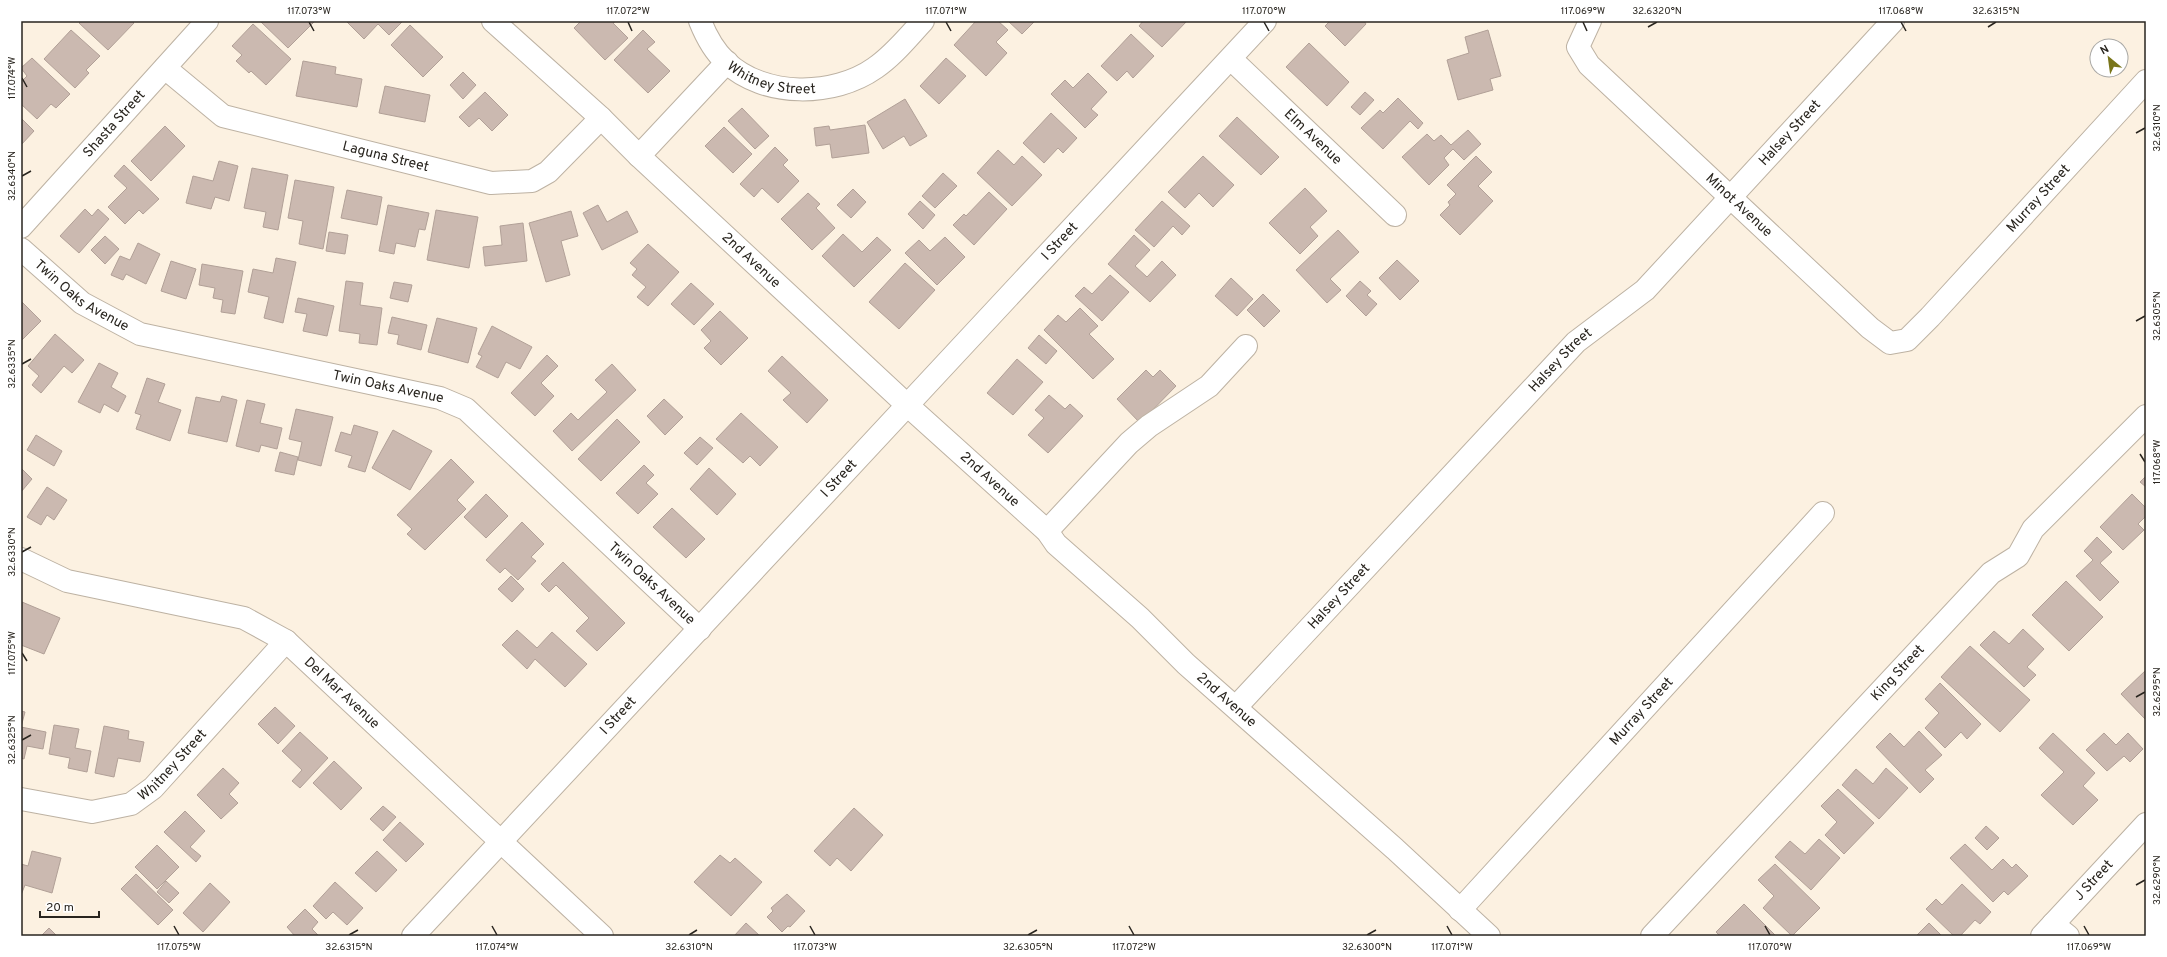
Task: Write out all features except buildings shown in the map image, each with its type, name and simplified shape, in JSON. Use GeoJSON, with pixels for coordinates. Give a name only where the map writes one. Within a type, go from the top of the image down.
{"type":"FeatureCollection","features":[{"type":"Feature","properties":{"kind":"street","name":"Shasta Street"},"geometry":{"type":"LineString","coordinates":[[21,227],[207,21]]}},
{"type":"Feature","properties":{"kind":"street","name":"2nd Avenue"},"geometry":{"type":"LineString","coordinates":[[493,21],[601,118],[639,156],[906,404],[1047,531],[1056,544],[1135,613],[1186,664],[1395,849],[1489,936]]}},
{"type":"Feature","properties":{"kind":"street"},"geometry":{"type":"LineString","coordinates":[[700,21],[712,44],[726,62]]}},
{"type":"Feature","properties":{"kind":"street","name":"Whitney Street"},"geometry":{"type":"LineString","coordinates":[[639,156],[726,62],[741,72],[775,86],[793,89],[828,88],[844,83],[874,69],[887,59],[923,21]]}},
{"type":"Feature","properties":{"kind":"street","name":"I Street"},"geometry":{"type":"LineString","coordinates":[[413,936],[499,842],[700,629],[906,404],[1265,21]]}},
{"type":"Feature","properties":{"kind":"street","name":"Minot Avenue"},"geometry":{"type":"LineString","coordinates":[[1590,21],[1578,47],[1589,65],[1870,328],[1890,343],[1907,340],[1930,317]]}},
{"type":"Feature","properties":{"kind":"street","name":"Halsey Street"},"geometry":{"type":"LineString","coordinates":[[1236,707],[1576,342],[1645,290],[1730,196],[1893,21]]}},
{"type":"Feature","properties":{"kind":"street","name":"Elm Avenue"},"geometry":{"type":"LineString","coordinates":[[1231,59],[1395,215]]}},
{"type":"Feature","properties":{"kind":"street","name":"Laguna Street"},"geometry":{"type":"LineString","coordinates":[[165,68],[223,116],[491,182],[532,181],[548,172],[601,118]]}},
{"type":"Feature","properties":{"kind":"street","name":"Murray Street"},"geometry":{"type":"LineString","coordinates":[[1930,317],[2146,80]]}},
{"type":"Feature","properties":{"kind":"street","name":"Twin Oaks Avenue"},"geometry":{"type":"LineString","coordinates":[[21,249],[82,303],[140,334],[440,398],[466,409],[700,629]]}},
{"type":"Feature","properties":{"kind":"street"},"geometry":{"type":"LineString","coordinates":[[1047,531],[1129,443],[1149,426],[1210,386],[1246,346]]}},
{"type":"Feature","properties":{"kind":"street","name":"King Street"},"geometry":{"type":"LineString","coordinates":[[1652,936],[1990,573],[2018,556],[2033,529],[2146,416]]}},
{"type":"Feature","properties":{"kind":"street","name":"Murray Street"},"geometry":{"type":"LineString","coordinates":[[1460,910],[1823,513]]}},
{"type":"Feature","properties":{"kind":"street","name":"Del Mar Avenue"},"geometry":{"type":"LineString","coordinates":[[21,559],[67,581],[244,618],[286,641],[499,842],[602,936]]}},
{"type":"Feature","properties":{"kind":"street","name":"Whitney Street"},"geometry":{"type":"LineString","coordinates":[[21,799],[92,812],[131,804],[153,788],[286,641]]}},
{"type":"Feature","properties":{"kind":"street","name":"J Street"},"geometry":{"type":"LineString","coordinates":[[2054,932],[2146,824]]}}]}
